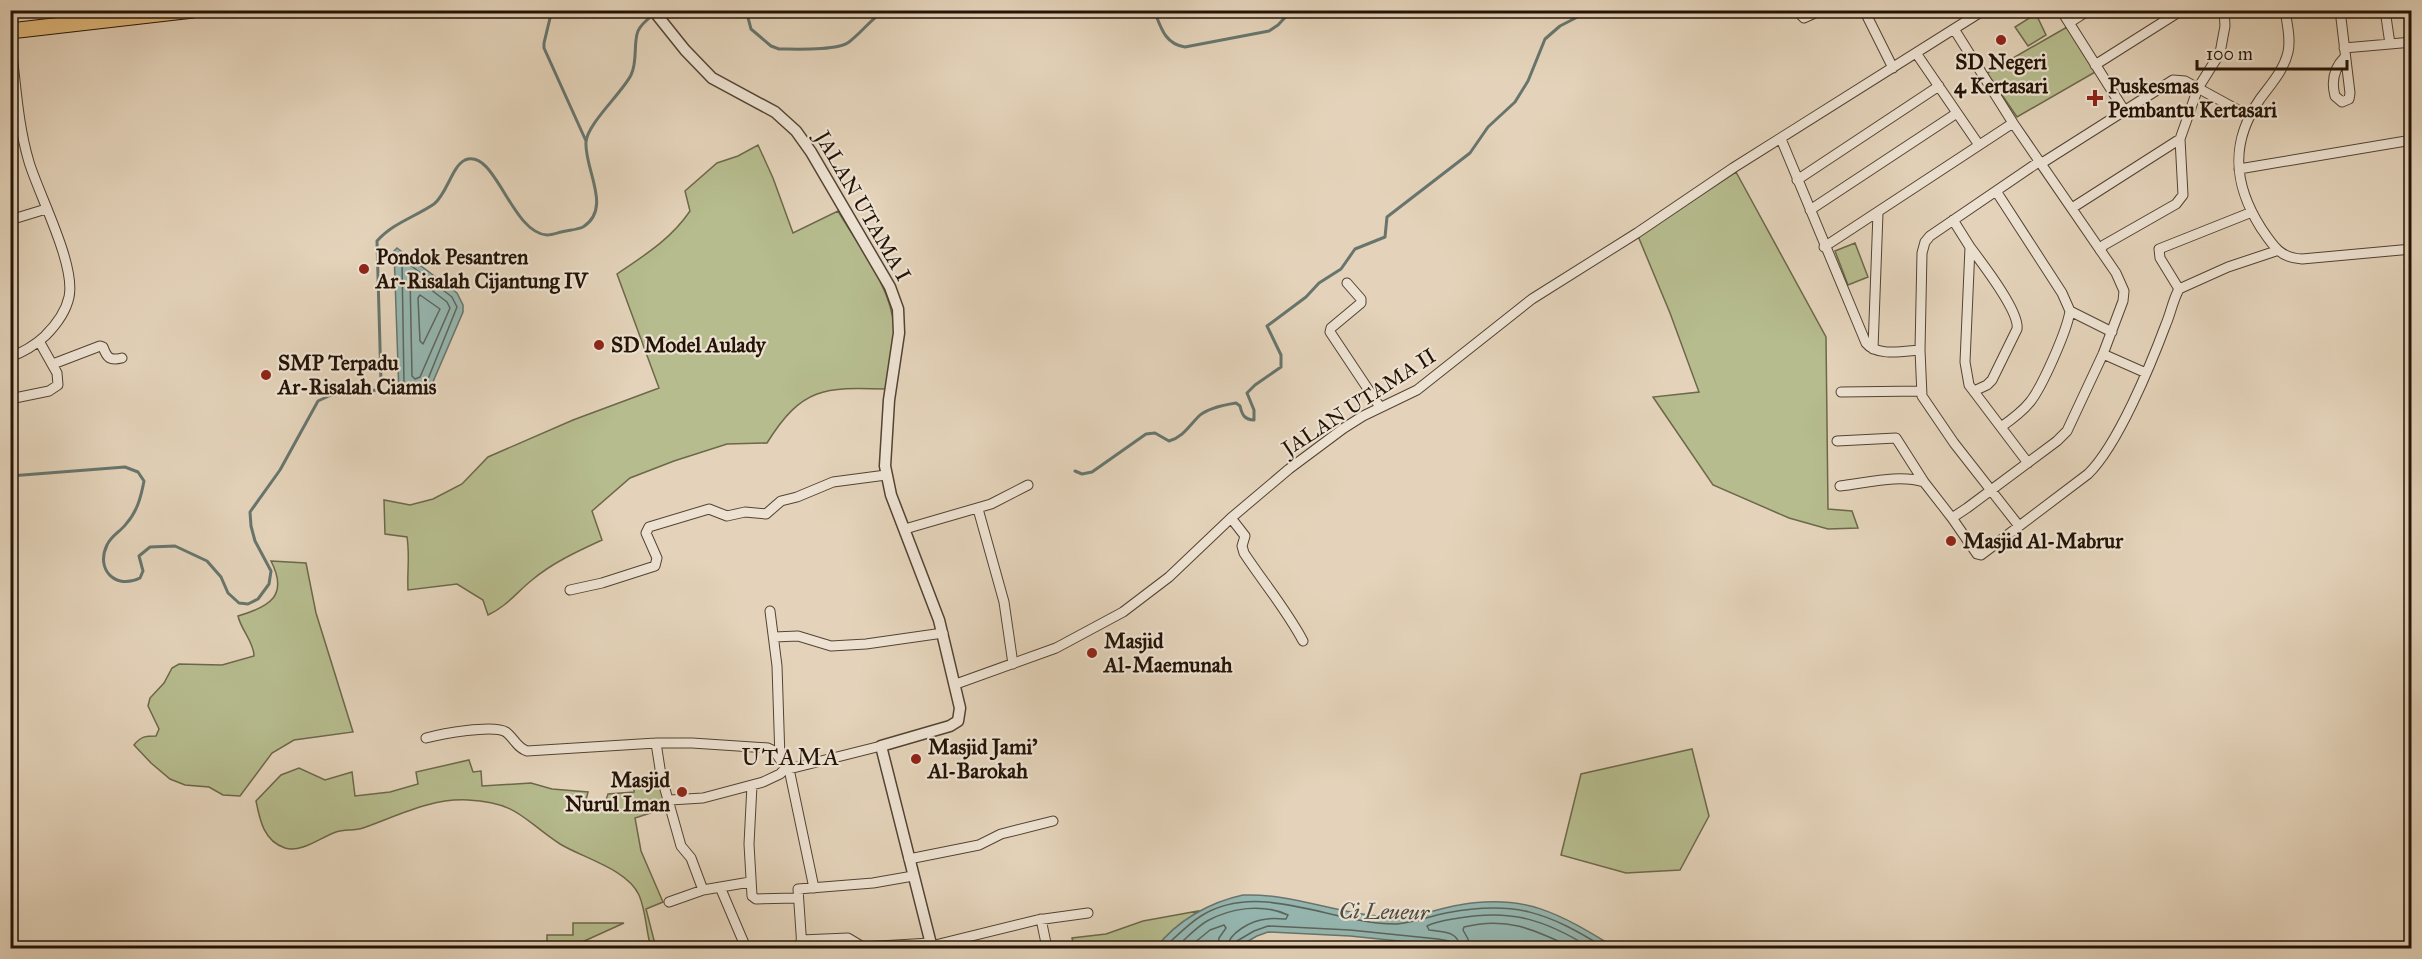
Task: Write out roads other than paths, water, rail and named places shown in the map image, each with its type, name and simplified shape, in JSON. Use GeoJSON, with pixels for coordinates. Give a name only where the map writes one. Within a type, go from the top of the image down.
{"type":"FeatureCollection","features":[{"type":"Feature","properties":{"kind":"highway"},"geometry":{"type":"LineString","coordinates":[[10,32],[64,18],[193,10]]}},
{"type":"Feature","properties":{"kind":"street"},"geometry":{"type":"LineString","coordinates":[[1796,10],[1804,18],[1822,10]]}},
{"type":"Feature","properties":{"kind":"street"},"geometry":{"type":"LineString","coordinates":[[1864,10],[1893,68]]}},
{"type":"Feature","properties":{"kind":"street","name":"JALAN UTAMA II"},"geometry":{"type":"LineString","coordinates":[[956,684],[1067,643],[1123,612],[1169,577],[1232,520],[1326,442],[1380,407],[1417,390],[1532,299],[1984,10]]}},
{"type":"Feature","properties":{"kind":"street"},"geometry":{"type":"LineString","coordinates":[[2061,10],[2124,110]]}},
{"type":"Feature","properties":{"kind":"street"},"geometry":{"type":"LineString","coordinates":[[2069,23],[2088,10]]}},
{"type":"Feature","properties":{"kind":"street"},"geometry":{"type":"LineString","coordinates":[[2095,65],[2182,10]]}},
{"type":"Feature","properties":{"kind":"street"},"geometry":{"type":"LineString","coordinates":[[2100,250],[2104,245],[2176,204],[2181,198],[2184,187],[2180,139],[2198,87],[2220,52],[2224,35],[2224,10]]}},
{"type":"Feature","properties":{"kind":"street"},"geometry":{"type":"LineString","coordinates":[[2285,10],[2289,37],[2286,58],[2272,84],[2249,116],[2238,147],[2241,183],[2252,212],[2276,251],[2287,258],[2302,259],[2412,249]]}},
{"type":"Feature","properties":{"kind":"street"},"geometry":{"type":"LineString","coordinates":[[2340,10],[2345,53],[2412,42]]}},
{"type":"Feature","properties":{"kind":"street"},"geometry":{"type":"LineString","coordinates":[[2385,10],[2390,44]]}},
{"type":"Feature","properties":{"kind":"street","name":"JALAN UTAMA I"},"geometry":{"type":"LineString","coordinates":[[654,13],[712,78],[775,112],[796,131],[890,287],[898,309],[899,333],[889,400],[886,475],[943,633],[961,713],[954,724],[881,746]]}},
{"type":"Feature","properties":{"kind":"street"},"geometry":{"type":"LineString","coordinates":[[1952,518],[2067,431],[2112,332],[2124,291],[2116,273],[2013,123],[1954,29]]}},
{"type":"Feature","properties":{"kind":"street"},"geometry":{"type":"LineString","coordinates":[[10,39],[22,133],[28,160],[66,263],[70,285],[69,298],[55,326],[25,352],[10,357]]}},
{"type":"Feature","properties":{"kind":"street"},"geometry":{"type":"LineString","coordinates":[[1916,53],[1979,145]]}},
{"type":"Feature","properties":{"kind":"street"},"geometry":{"type":"LineString","coordinates":[[2019,526],[1990,491],[1935,416],[1921,391],[1923,247],[1930,236],[1996,191],[2173,80],[2185,81],[2198,87],[2249,116]]}},
{"type":"Feature","properties":{"kind":"street"},"geometry":{"type":"LineString","coordinates":[[1797,180],[1939,86]]}},
{"type":"Feature","properties":{"kind":"street"},"geometry":{"type":"LineString","coordinates":[[1810,210],[1958,113]]}},
{"type":"Feature","properties":{"kind":"street"},"geometry":{"type":"LineString","coordinates":[[1824,247],[2013,123]]}},
{"type":"Feature","properties":{"kind":"street"},"geometry":{"type":"LineString","coordinates":[[1781,139],[1860,332],[1873,349],[1884,352],[1920,351]]}},
{"type":"Feature","properties":{"kind":"street"},"geometry":{"type":"LineString","coordinates":[[2072,208],[2180,139]]}},
{"type":"Feature","properties":{"kind":"street"},"geometry":{"type":"LineString","coordinates":[[2239,169],[2412,140]]}},
{"type":"Feature","properties":{"kind":"street"},"geometry":{"type":"LineString","coordinates":[[1996,191],[2062,294],[2070,311],[2112,332]]}},
{"type":"Feature","properties":{"kind":"street"},"geometry":{"type":"LineString","coordinates":[[10,219],[46,209]]}},
{"type":"Feature","properties":{"kind":"street"},"geometry":{"type":"LineString","coordinates":[[2179,289],[2160,258],[2159,249],[2252,212]]}},
{"type":"Feature","properties":{"kind":"street"},"geometry":{"type":"LineString","coordinates":[[1873,349],[1878,213]]}},
{"type":"Feature","properties":{"kind":"street"},"geometry":{"type":"LineString","coordinates":[[1953,220],[2012,309],[2018,322],[1996,373],[1987,385],[1974,392]]}},
{"type":"Feature","properties":{"kind":"street"},"geometry":{"type":"LineString","coordinates":[[1970,247],[1965,362],[1967,380],[2028,462]]}},
{"type":"Feature","properties":{"kind":"street"},"geometry":{"type":"LineString","coordinates":[[1837,441],[1896,438],[1924,482],[1979,556],[2095,467],[2125,416],[2179,289],[2228,267],[2276,251]]}},
{"type":"Feature","properties":{"kind":"street"},"geometry":{"type":"LineString","coordinates":[[1347,283],[1361,298],[1361,303],[1331,328],[1330,332],[1380,407]]}},
{"type":"Feature","properties":{"kind":"street"},"geometry":{"type":"LineString","coordinates":[[2001,427],[2024,408],[2036,394],[2070,311]]}},
{"type":"Feature","properties":{"kind":"street"},"geometry":{"type":"LineString","coordinates":[[10,399],[50,391],[56,387],[58,377],[39,341]]}},
{"type":"Feature","properties":{"kind":"street"},"geometry":{"type":"LineString","coordinates":[[53,364],[100,346],[109,358],[113,360],[122,358]]}},
{"type":"Feature","properties":{"kind":"street"},"geometry":{"type":"LineString","coordinates":[[2103,354],[2145,373]]}},
{"type":"Feature","properties":{"kind":"street"},"geometry":{"type":"LineString","coordinates":[[1841,392],[1921,391]]}},
{"type":"Feature","properties":{"kind":"street"},"geometry":{"type":"LineString","coordinates":[[570,590],[656,567],[657,558],[646,533],[649,527],[709,509],[727,516],[745,512],[766,514],[781,501],[833,482],[886,475]]}},
{"type":"Feature","properties":{"kind":"street"},"geometry":{"type":"LineString","coordinates":[[1840,486],[1903,479],[1924,482]]}},
{"type":"Feature","properties":{"kind":"street"},"geometry":{"type":"LineString","coordinates":[[905,530],[978,509],[1029,485]]}},
{"type":"Feature","properties":{"kind":"street"},"geometry":{"type":"LineString","coordinates":[[978,509],[1004,602],[1012,664]]}},
{"type":"Feature","properties":{"kind":"street"},"geometry":{"type":"LineString","coordinates":[[1232,520],[1244,534],[1244,553],[1286,611],[1303,641]]}},
{"type":"Feature","properties":{"kind":"street"},"geometry":{"type":"LineString","coordinates":[[770,611],[777,666],[780,759]]}},
{"type":"Feature","properties":{"kind":"street"},"geometry":{"type":"LineString","coordinates":[[774,638],[798,636],[831,646],[866,644],[943,633]]}},
{"type":"Feature","properties":{"kind":"street"},"geometry":{"type":"LineString","coordinates":[[426,738],[458,731],[498,730],[507,734],[521,749],[533,752],[656,743],[768,748],[775,751],[788,769],[814,888]]}},
{"type":"Feature","properties":{"kind":"street"},"geometry":{"type":"LineString","coordinates":[[656,743],[661,775],[681,846],[691,858],[703,890]]}},
{"type":"Feature","properties":{"kind":"street"},"geometry":{"type":"LineString","coordinates":[[669,800],[697,800],[752,784],[788,769],[881,746],[931,946]]}},
{"type":"Feature","properties":{"kind":"street"},"geometry":{"type":"LineString","coordinates":[[752,784],[749,844],[750,882],[755,899],[797,898]]}},
{"type":"Feature","properties":{"kind":"street"},"geometry":{"type":"LineString","coordinates":[[909,859],[979,845],[1001,834],[1053,821]]}},
{"type":"Feature","properties":{"kind":"street"},"geometry":{"type":"LineString","coordinates":[[913,876],[871,884],[799,889],[797,898],[801,944],[848,938],[863,947],[931,946],[1041,919],[1088,914]]}},
{"type":"Feature","properties":{"kind":"street"},"geometry":{"type":"LineString","coordinates":[[669,902],[703,890],[750,882]]}},
{"type":"Feature","properties":{"kind":"street"},"geometry":{"type":"LineString","coordinates":[[720,887],[746,948]]}},
{"type":"Feature","properties":{"kind":"street"},"geometry":{"type":"LineString","coordinates":[[1041,919],[1047,948]]}},
{"type":"Feature","properties":{"kind":"water"},"geometry":{"type":"Polygon","coordinates":[[[397,248],[457,293],[463,305],[463,312],[429,391],[399,394],[394,251],[397,248]]]}},
{"type":"Feature","properties":{"kind":"water"},"geometry":{"type":"Polygon","coordinates":[[[1243,895],[1262,895],[1357,913],[1396,917],[1483,902],[1523,904],[1559,916],[1616,948],[1467,948],[1350,936],[1268,932],[1236,948],[1156,948],[1173,929],[1195,914],[1218,902],[1243,895]]]}},
{"type":"Feature","properties":{"kind":"waterway"},"geometry":{"type":"LineString","coordinates":[[552,10],[544,48],[586,141]]}},
{"type":"Feature","properties":{"kind":"waterway"},"geometry":{"type":"LineString","coordinates":[[746,10],[751,29],[771,46],[779,49],[826,48],[843,45],[885,10]]}},
{"type":"Feature","properties":{"kind":"waterway"},"geometry":{"type":"LineString","coordinates":[[1154,10],[1168,39],[1185,47],[1269,31],[1292,10]]}},
{"type":"Feature","properties":{"kind":"waterway"},"geometry":{"type":"LineString","coordinates":[[1075,471],[1082,474],[1092,472],[1146,434],[1155,433],[1169,441],[1174,439],[1199,416],[1216,407],[1236,403],[1240,406],[1244,416],[1254,420],[1254,410],[1247,393],[1281,367],[1281,355],[1267,326],[1306,297],[1319,283],[1341,269],[1355,249],[1385,237],[1387,217],[1470,153],[1488,127],[1515,102],[1528,81],[1545,39],[1560,26],[1591,10]]}},
{"type":"Feature","properties":{"kind":"waterway"},"geometry":{"type":"LineString","coordinates":[[10,476],[125,467],[138,472],[144,481],[138,504],[124,527],[113,536],[104,554],[106,570],[110,575],[123,581],[140,578],[143,571],[139,556],[150,547],[175,546],[207,561],[221,577],[228,593],[239,603],[248,604],[258,599],[269,584],[271,571],[255,541],[250,512],[280,470],[318,401],[331,395],[370,392],[378,389],[381,382],[377,241],[397,225],[434,204],[460,163],[476,159],[495,177],[523,221],[534,231],[549,235],[583,227],[592,219],[597,199],[587,153],[588,135],[592,126],[631,75],[638,31],[654,14]]}},
{"type":"Feature","properties":{"kind":"place","name":"SD Negeri 4 Kertasari"},"geometry":{"type":"Point","coordinates":[2001,40]}},
{"type":"Feature","properties":{"kind":"place","name":"Puskesmas Pembantu Kertasari"},"geometry":{"type":"Point","coordinates":[2095,98]}},
{"type":"Feature","properties":{"kind":"place","name":"Pondok Pesantren Ar-Risalah Cijantung IV"},"geometry":{"type":"Point","coordinates":[364,269]}},
{"type":"Feature","properties":{"kind":"place","name":"SD Model Aulady"},"geometry":{"type":"Point","coordinates":[599,345]}},
{"type":"Feature","properties":{"kind":"place","name":"SMP Terpadu Ar-Risalah Ciamis"},"geometry":{"type":"Point","coordinates":[266,375]}},
{"type":"Feature","properties":{"kind":"place","name":"Masjid Al-Mabrur"},"geometry":{"type":"Point","coordinates":[1951,541]}},
{"type":"Feature","properties":{"kind":"place","name":"Masjid Al-Maemunah"},"geometry":{"type":"Point","coordinates":[1092,653]}},
{"type":"Feature","properties":{"kind":"place","name":"Masjid Jami' Al-Barokah"},"geometry":{"type":"Point","coordinates":[916,759]}},
{"type":"Feature","properties":{"kind":"place","name":"Masjid Nurul Iman"},"geometry":{"type":"Point","coordinates":[682,792]}},
{"type":"Feature","properties":{"kind":"district","name":"UTAMA"},"geometry":{"type":"Point","coordinates":[791,757]}},
{"type":"Feature","properties":{"kind":"water label","name":"Ci Leueur"},"geometry":{"type":"Point","coordinates":[1384,911]}}]}
